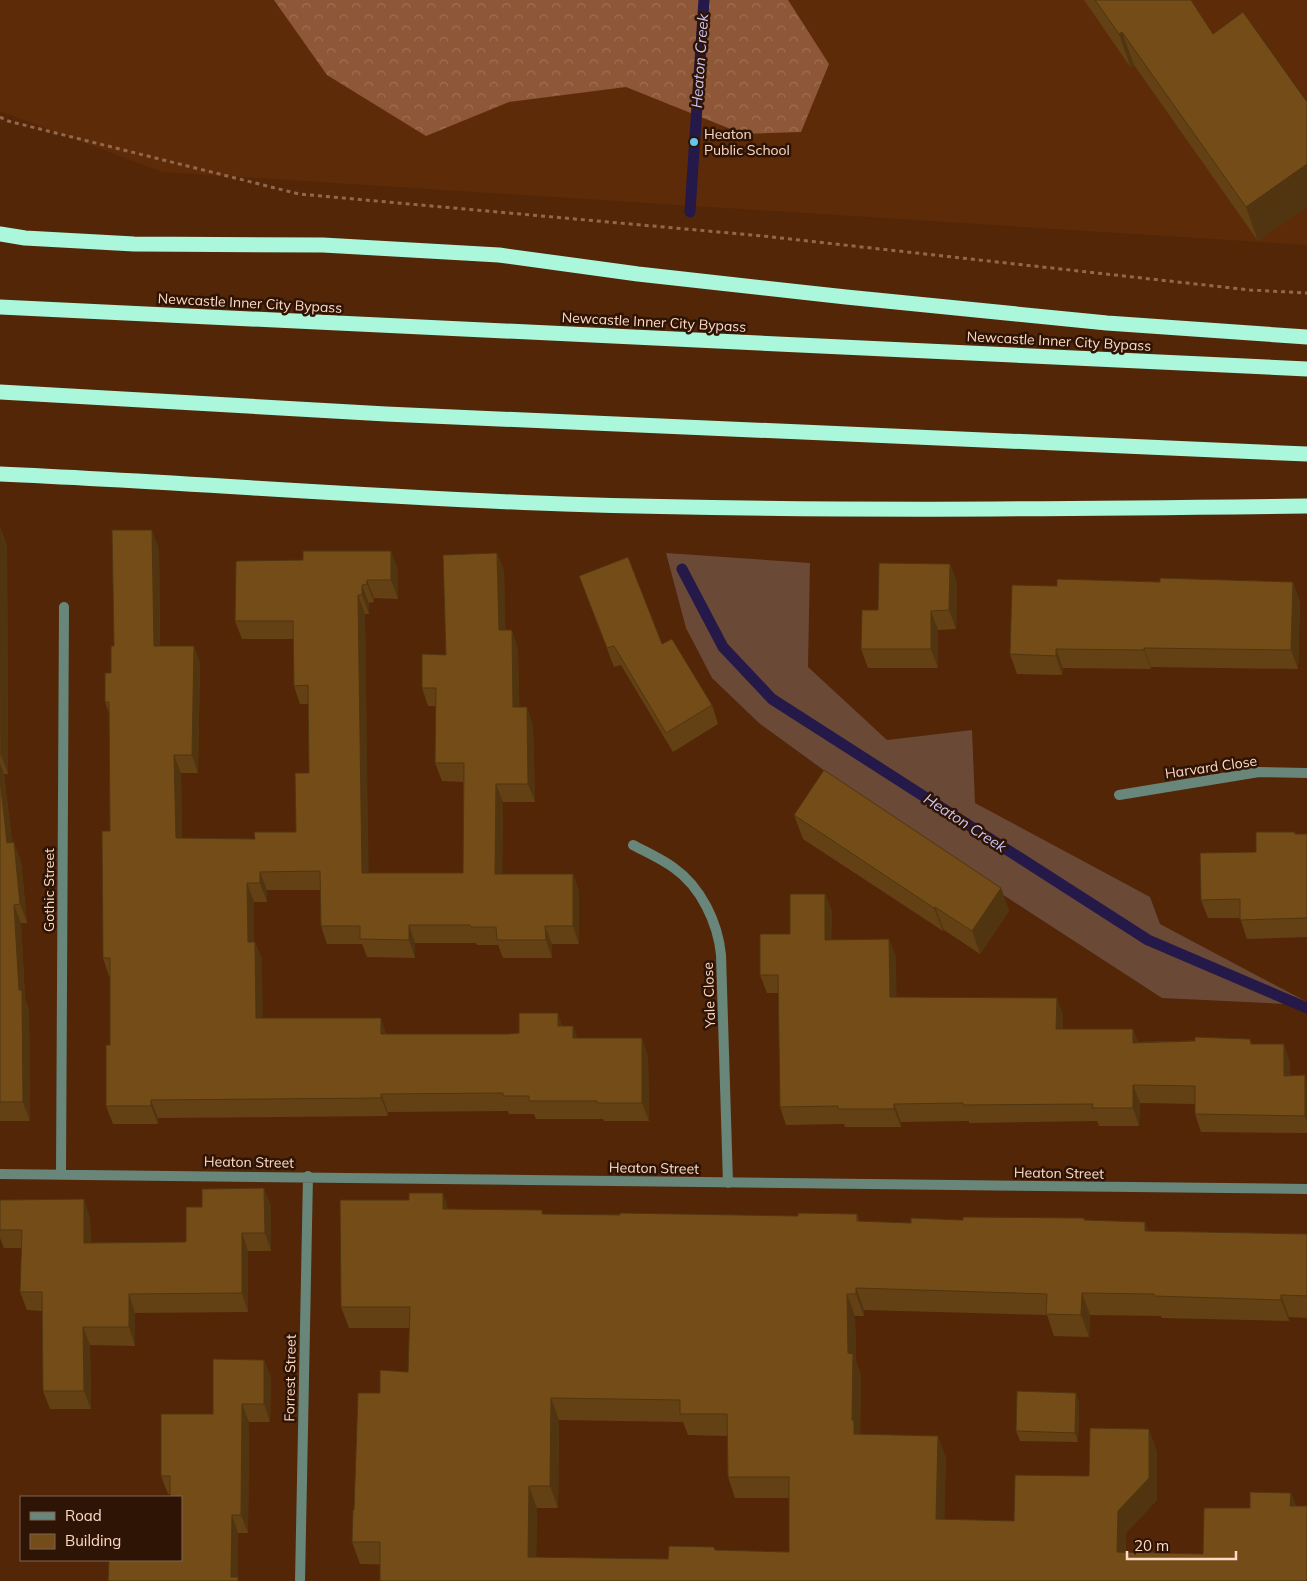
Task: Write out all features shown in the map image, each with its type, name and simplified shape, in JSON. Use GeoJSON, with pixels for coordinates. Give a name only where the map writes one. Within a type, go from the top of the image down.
{"type":"FeatureCollection","features":[{"type":"Feature","properties":{"kind":"highway"},"geometry":{"type":"LineString","coordinates":[[0,234],[25,238],[134,244],[323,245],[499,255],[856,298],[1107,323],[1307,337]]}},
{"type":"Feature","properties":{"kind":"highway","name":"Newcastle Inner City Bypass"},"geometry":{"type":"LineString","coordinates":[[0,307],[1307,369]]}},
{"type":"Feature","properties":{"kind":"highway"},"geometry":{"type":"LineString","coordinates":[[0,392],[386,414],[1307,454]]}},
{"type":"Feature","properties":{"kind":"highway"},"geometry":{"type":"LineString","coordinates":[[0,474],[317,493],[564,504],[1017,509],[1307,506]]}},
{"type":"Feature","properties":{"kind":"street","name":"Gothic Street"},"geometry":{"type":"LineString","coordinates":[[61,1174],[64,608]]}},
{"type":"Feature","properties":{"kind":"street","name":"Harvard Close"},"geometry":{"type":"LineString","coordinates":[[1120,795],[1259,772],[1307,773]]}},
{"type":"Feature","properties":{"kind":"street","name":"Yale Close"},"geometry":{"type":"LineString","coordinates":[[633,845],[683,874],[706,908],[718,937],[721,955],[728,1183]]}},
{"type":"Feature","properties":{"kind":"street","name":"Heaton Street"},"geometry":{"type":"LineString","coordinates":[[0,1174],[308,1176],[728,1183],[1307,1189]]}},
{"type":"Feature","properties":{"kind":"street","name":"Forrest Street"},"geometry":{"type":"LineString","coordinates":[[300,1581],[308,1176]]}},
{"type":"Feature","properties":{"kind":"path"},"geometry":{"type":"LineString","coordinates":[[0,117],[8,121],[299,194],[763,236],[1250,290],[1307,293]]}},
{"type":"Feature","properties":{"kind":"shaded area","name":"Heaton Public School"},"geometry":{"type":"Polygon","coordinates":[[[0,0],[1307,0],[1307,245],[162,172],[0,111],[0,0]]]}},
{"type":"Feature","properties":{"kind":"shaded area"},"geometry":{"type":"Polygon","coordinates":[[[666,553],[810,563],[808,667],[887,740],[972,730],[975,803],[1150,897],[1160,924],[1307,1002],[1307,1005],[1162,998],[928,846],[759,723],[712,678],[686,628],[666,553]]]}},
{"type":"Feature","properties":{"kind":"green space"},"geometry":{"type":"Polygon","coordinates":[[[274,0],[788,0],[829,64],[801,132],[743,134],[626,87],[509,102],[426,136],[327,75],[274,0]]]}},
{"type":"Feature","properties":{"kind":"building"},"geometry":{"type":"Polygon","coordinates":[[[1095,0],[1191,0],[1213,34],[1243,12],[1307,102],[1307,164],[1246,207],[1122,32],[1119,34],[1095,0]]]}},
{"type":"Feature","properties":{"kind":"building"},"geometry":{"type":"Polygon","coordinates":[[[0,527],[1,755],[0,755],[0,527]]]}},
{"type":"Feature","properties":{"kind":"building"},"geometry":{"type":"Polygon","coordinates":[[[112,530],[152,530],[154,646],[194,646],[192,755],[174,755],[176,838],[255,839],[254,832],[296,832],[295,773],[309,773],[308,685],[294,686],[293,621],[235,621],[236,561],[303,560],[303,551],[391,551],[391,580],[367,580],[367,584],[362,585],[362,595],[358,595],[362,873],[463,873],[464,763],[435,763],[436,688],[422,688],[422,654],[446,655],[443,555],[497,553],[499,630],[512,630],[513,707],[527,707],[528,784],[496,784],[495,874],[573,874],[573,926],[545,926],[546,940],[497,940],[496,927],[471,927],[470,925],[409,925],[409,940],[360,939],[360,926],[321,926],[320,871],[260,872],[260,883],[247,883],[248,942],[255,942],[256,1018],[381,1018],[381,1034],[508,1034],[519,1033],[519,1013],[558,1013],[558,1026],[573,1026],[573,1038],[642,1038],[642,1103],[529,1101],[529,1096],[503,1096],[503,1093],[381,1094],[381,1098],[151,1100],[151,1106],[106,1106],[106,1045],[110,1045],[110,958],[103,958],[102,831],[110,831],[109,702],[105,702],[105,673],[111,673],[111,646],[114,646],[112,530]]]}},
{"type":"Feature","properties":{"kind":"building"},"geometry":{"type":"Polygon","coordinates":[[[628,557],[662,644],[672,639],[712,705],[666,733],[614,646],[607,648],[579,576],[628,557]]]}},
{"type":"Feature","properties":{"kind":"building"},"geometry":{"type":"Polygon","coordinates":[[[879,563],[950,564],[949,610],[931,611],[931,649],[861,649],[862,610],[878,610],[879,563]]]}},
{"type":"Feature","properties":{"kind":"building"},"geometry":{"type":"Polygon","coordinates":[[[1160,578],[1293,582],[1291,650],[1056,649],[1056,656],[1010,654],[1012,585],[1057,586],[1057,579],[1160,582],[1160,578]]]}},
{"type":"Feature","properties":{"kind":"building"},"geometry":{"type":"Polygon","coordinates":[[[824,770],[1001,888],[972,931],[794,815],[824,770]]]}},
{"type":"Feature","properties":{"kind":"building"},"geometry":{"type":"Polygon","coordinates":[[[0,779],[7,843],[14,842],[20,904],[14,905],[19,990],[22,990],[23,1102],[0,1102],[0,779]]]}},
{"type":"Feature","properties":{"kind":"building"},"geometry":{"type":"Polygon","coordinates":[[[1256,832],[1295,832],[1295,834],[1307,834],[1307,918],[1240,920],[1240,899],[1201,900],[1200,853],[1256,852],[1256,832]]]}},
{"type":"Feature","properties":{"kind":"building"},"geometry":{"type":"Polygon","coordinates":[[[790,894],[825,894],[825,940],[889,939],[890,997],[1057,998],[1056,1029],[1133,1029],[1133,1043],[1195,1041],[1195,1037],[1250,1039],[1251,1044],[1284,1044],[1284,1076],[1305,1075],[1305,1116],[1195,1114],[1195,1086],[1133,1085],[1133,1108],[1092,1108],[1093,1104],[963,1105],[963,1103],[894,1104],[894,1109],[838,1109],[838,1106],[780,1107],[778,975],[760,975],[760,934],[790,934],[790,894]]]}},
{"type":"Feature","properties":{"kind":"building"},"geometry":{"type":"Polygon","coordinates":[[[264,1188],[265,1233],[242,1233],[242,1293],[129,1294],[129,1327],[83,1327],[84,1391],[43,1391],[42,1292],[20,1292],[22,1230],[0,1230],[0,1200],[84,1199],[84,1243],[186,1242],[186,1207],[202,1207],[202,1189],[264,1188]]]}},
{"type":"Feature","properties":{"kind":"building"},"geometry":{"type":"Polygon","coordinates":[[[409,1193],[443,1193],[443,1209],[542,1210],[542,1214],[620,1215],[620,1213],[798,1216],[798,1213],[857,1214],[857,1221],[911,1223],[911,1218],[963,1220],[963,1217],[1084,1218],[1084,1220],[1145,1222],[1145,1231],[1307,1234],[1307,1296],[1281,1295],[1281,1300],[1154,1296],[1154,1294],[1082,1293],[1081,1315],[1046,1314],[1047,1294],[856,1288],[856,1294],[847,1294],[848,1353],[853,1354],[852,1420],[854,1420],[854,1434],[938,1436],[936,1519],[1014,1521],[1015,1475],[1089,1476],[1090,1428],[1149,1429],[1149,1478],[1118,1511],[1117,1552],[1203,1554],[1204,1508],[1250,1508],[1250,1492],[1291,1493],[1290,1506],[1307,1506],[1307,1581],[380,1581],[380,1542],[352,1542],[358,1393],[380,1393],[380,1370],[408,1372],[410,1307],[341,1307],[340,1200],[409,1200],[409,1193]],[[551,1398],[550,1486],[529,1486],[528,1557],[668,1559],[669,1546],[714,1547],[715,1550],[789,1552],[789,1477],[728,1477],[727,1414],[680,1414],[680,1400],[551,1398]]]}},
{"type":"Feature","properties":{"kind":"building"},"geometry":{"type":"Polygon","coordinates":[[[213,1359],[264,1360],[264,1404],[242,1404],[241,1515],[232,1515],[231,1577],[238,1577],[238,1581],[108,1581],[109,1561],[182,1561],[182,1496],[170,1496],[170,1476],[161,1476],[161,1414],[213,1414],[213,1359]]]}},
{"type":"Feature","properties":{"kind":"building"},"geometry":{"type":"Polygon","coordinates":[[[1017,1391],[1076,1393],[1075,1433],[1016,1431],[1017,1391]]]}},
{"type":"Feature","properties":{"kind":"waterway","name":"Heaton Creek"},"geometry":{"type":"LineString","coordinates":[[690,212],[704,0]]}},
{"type":"Feature","properties":{"kind":"waterway","name":"Heaton Creek"},"geometry":{"type":"LineString","coordinates":[[682,569],[723,647],[772,699],[1148,940],[1307,1008]]}},
{"type":"Feature","properties":{"kind":"place","name":"Heaton Public School"},"geometry":{"type":"Point","coordinates":[694,142]}}]}
